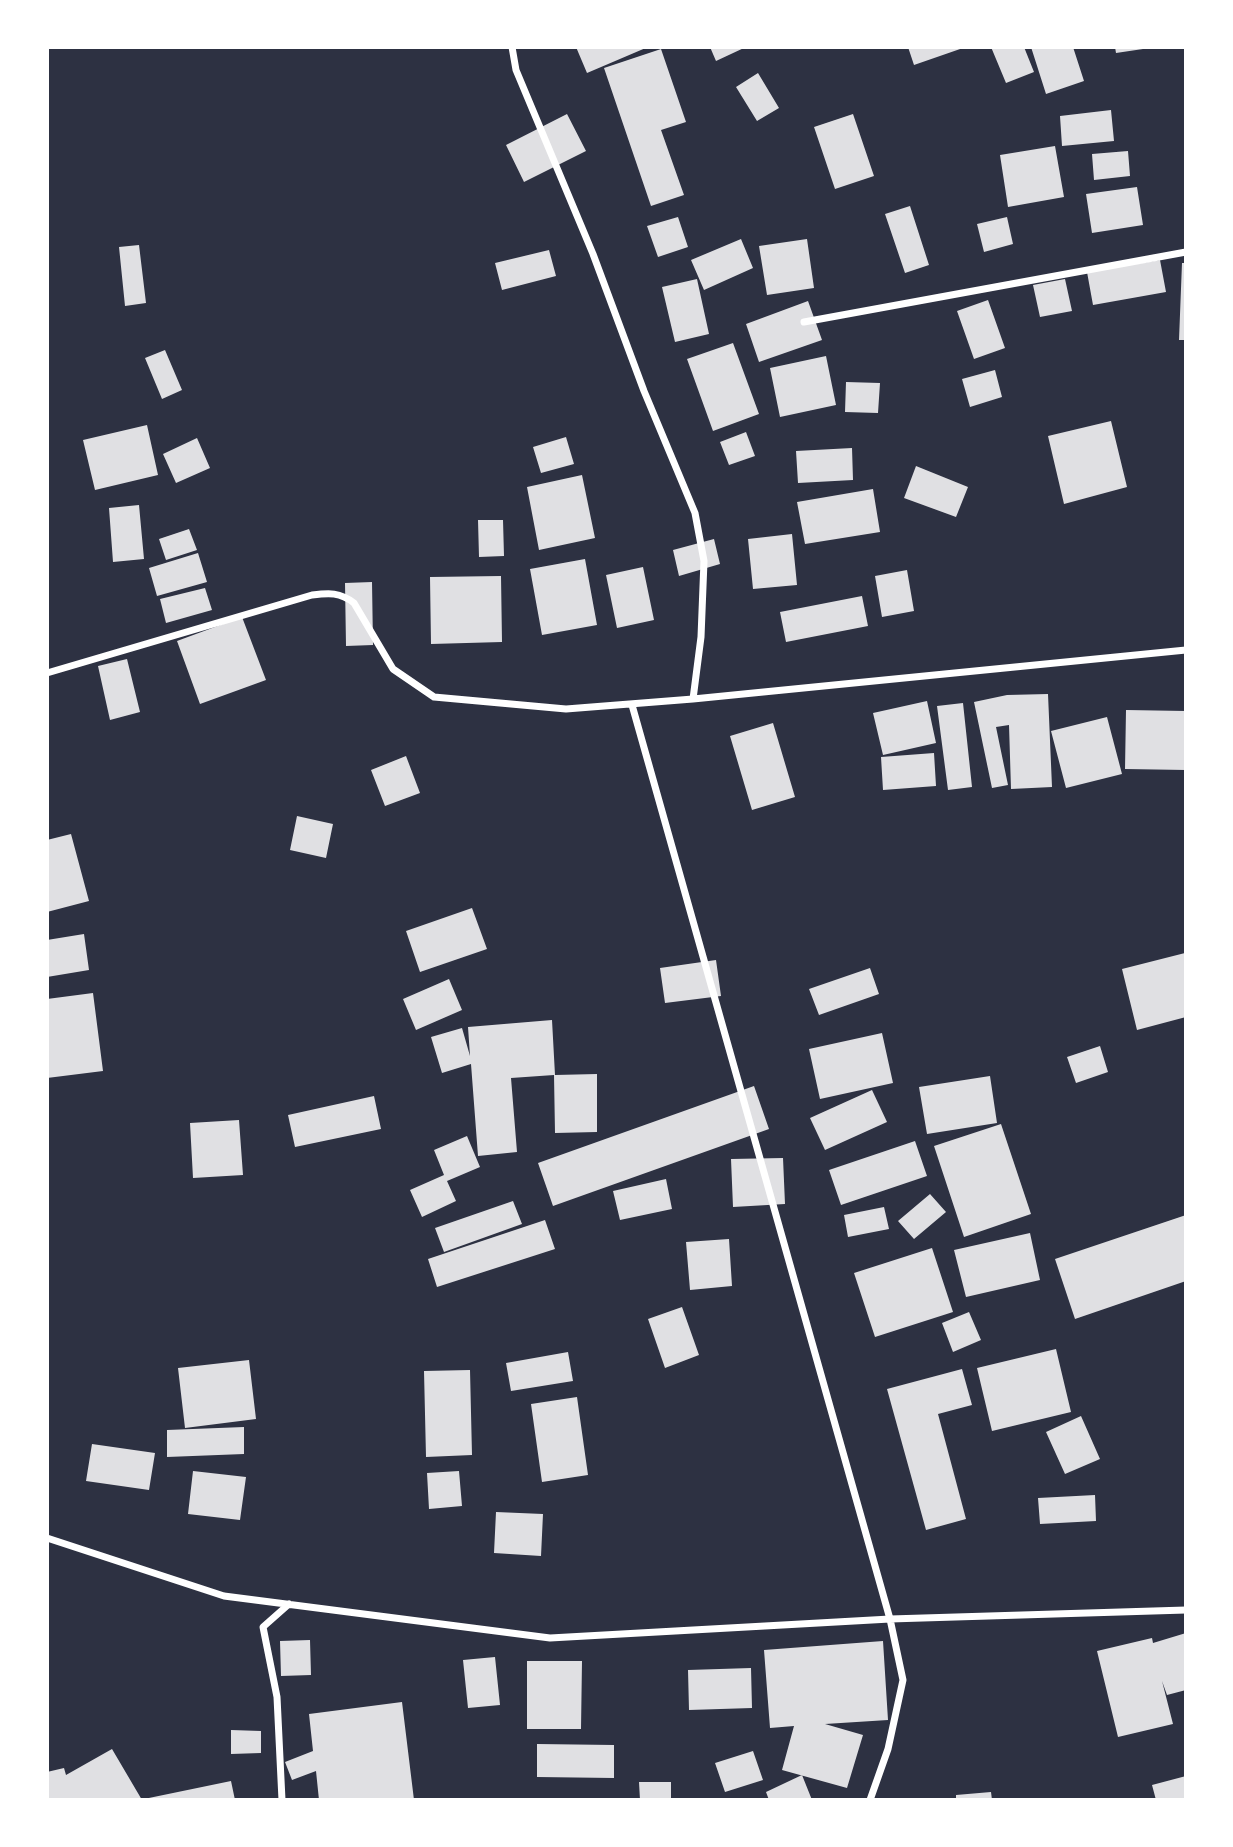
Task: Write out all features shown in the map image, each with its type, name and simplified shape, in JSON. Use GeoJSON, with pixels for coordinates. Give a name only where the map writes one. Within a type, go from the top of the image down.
{"type":"FeatureCollection","features":[{"type":"Feature","properties":{"kind":"street"},"geometry":{"type":"LineString","coordinates":[[512,47],[516,70],[593,254],[644,391],[695,513],[704,561],[701,636],[693,699]]}},
{"type":"Feature","properties":{"kind":"street"},"geometry":{"type":"LineString","coordinates":[[804,322],[1186,252]]}},
{"type":"Feature","properties":{"kind":"street"},"geometry":{"type":"LineString","coordinates":[[47,673],[312,595],[333,592],[346,596],[354,603],[393,669],[434,697],[566,709],[632,705],[1186,650]]}},
{"type":"Feature","properties":{"kind":"street"},"geometry":{"type":"LineString","coordinates":[[632,705],[890,1619],[902,1680],[888,1749],[870,1800]]}},
{"type":"Feature","properties":{"kind":"street"},"geometry":{"type":"LineString","coordinates":[[47,1538],[224,1596],[550,1638],[890,1619],[1186,1610]]}},
{"type":"Feature","properties":{"kind":"street"},"geometry":{"type":"LineString","coordinates":[[282,1800],[277,1697],[263,1627],[289,1604]]}},
{"type":"Feature","properties":{"kind":"building"},"geometry":{"type":"Polygon","coordinates":[[[576,47],[648,47],[587,73],[576,47]]]}},
{"type":"Feature","properties":{"kind":"building"},"geometry":{"type":"Polygon","coordinates":[[[710,47],[746,47],[716,61],[710,47]]]}},
{"type":"Feature","properties":{"kind":"building"},"geometry":{"type":"Polygon","coordinates":[[[908,47],[963,47],[963,48],[914,65],[908,47]]]}},
{"type":"Feature","properties":{"kind":"building"},"geometry":{"type":"Polygon","coordinates":[[[991,47],[1024,47],[1034,72],[1006,83],[991,47]]]}},
{"type":"Feature","properties":{"kind":"building"},"geometry":{"type":"Polygon","coordinates":[[[1031,47],[1073,47],[1084,81],[1046,94],[1031,47]]]}},
{"type":"Feature","properties":{"kind":"building"},"geometry":{"type":"Polygon","coordinates":[[[1115,47],[1143,47],[1143,49],[1116,53],[1115,47]]]}},
{"type":"Feature","properties":{"kind":"building"},"geometry":{"type":"Polygon","coordinates":[[[661,49],[686,122],[661,130],[684,195],[651,206],[604,68],[661,49]]]}},
{"type":"Feature","properties":{"kind":"building"},"geometry":{"type":"Polygon","coordinates":[[[758,73],[779,108],[757,121],[736,87],[758,73]]]}},
{"type":"Feature","properties":{"kind":"building"},"geometry":{"type":"Polygon","coordinates":[[[1111,110],[1114,141],[1062,146],[1060,116],[1111,110]]]}},
{"type":"Feature","properties":{"kind":"building"},"geometry":{"type":"Polygon","coordinates":[[[567,114],[586,151],[524,182],[506,145],[567,114]]]}},
{"type":"Feature","properties":{"kind":"building"},"geometry":{"type":"Polygon","coordinates":[[[853,114],[874,176],[835,189],[814,127],[853,114]]]}},
{"type":"Feature","properties":{"kind":"building"},"geometry":{"type":"Polygon","coordinates":[[[1055,146],[1064,197],[1008,207],[1000,155],[1055,146]]]}},
{"type":"Feature","properties":{"kind":"building"},"geometry":{"type":"Polygon","coordinates":[[[1128,151],[1130,176],[1094,180],[1092,154],[1128,151]]]}},
{"type":"Feature","properties":{"kind":"building"},"geometry":{"type":"Polygon","coordinates":[[[1137,187],[1143,225],[1092,233],[1086,194],[1137,187]]]}},
{"type":"Feature","properties":{"kind":"building"},"geometry":{"type":"Polygon","coordinates":[[[910,206],[929,265],[905,273],[885,214],[910,206]]]}},
{"type":"Feature","properties":{"kind":"building"},"geometry":{"type":"Polygon","coordinates":[[[678,217],[688,247],[658,257],[647,226],[678,217]]]}},
{"type":"Feature","properties":{"kind":"building"},"geometry":{"type":"Polygon","coordinates":[[[1007,217],[1013,244],[984,252],[977,224],[1007,217]]]}},
{"type":"Feature","properties":{"kind":"building"},"geometry":{"type":"Polygon","coordinates":[[[741,239],[753,268],[704,290],[691,260],[741,239]]]}},
{"type":"Feature","properties":{"kind":"building"},"geometry":{"type":"Polygon","coordinates":[[[807,239],[814,288],[767,295],[759,246],[807,239]]]}},
{"type":"Feature","properties":{"kind":"building"},"geometry":{"type":"Polygon","coordinates":[[[139,245],[146,303],[125,306],[119,247],[139,245]]]}},
{"type":"Feature","properties":{"kind":"building"},"geometry":{"type":"Polygon","coordinates":[[[549,250],[556,276],[502,290],[495,263],[549,250]]]}},
{"type":"Feature","properties":{"kind":"building"},"geometry":{"type":"Polygon","coordinates":[[[1160,260],[1166,292],[1093,305],[1087,272],[1160,260]]]}},
{"type":"Feature","properties":{"kind":"building"},"geometry":{"type":"Polygon","coordinates":[[[1182,263],[1186,263],[1186,340],[1179,340],[1182,263]]]}},
{"type":"Feature","properties":{"kind":"building"},"geometry":{"type":"Polygon","coordinates":[[[697,279],[709,334],[675,342],[662,287],[697,279]]]}},
{"type":"Feature","properties":{"kind":"building"},"geometry":{"type":"Polygon","coordinates":[[[1065,279],[1072,311],[1040,317],[1033,285],[1065,279]]]}},
{"type":"Feature","properties":{"kind":"building"},"geometry":{"type":"Polygon","coordinates":[[[988,300],[1005,348],[974,359],[957,311],[988,300]]]}},
{"type":"Feature","properties":{"kind":"building"},"geometry":{"type":"Polygon","coordinates":[[[808,301],[822,340],[759,362],[746,324],[808,301]]]}},
{"type":"Feature","properties":{"kind":"building"},"geometry":{"type":"Polygon","coordinates":[[[733,343],[759,414],[713,431],[687,359],[733,343]]]}},
{"type":"Feature","properties":{"kind":"building"},"geometry":{"type":"Polygon","coordinates":[[[165,350],[182,390],[162,399],[145,358],[165,350]]]}},
{"type":"Feature","properties":{"kind":"building"},"geometry":{"type":"Polygon","coordinates":[[[826,356],[836,405],[780,417],[770,368],[826,356]]]}},
{"type":"Feature","properties":{"kind":"building"},"geometry":{"type":"Polygon","coordinates":[[[995,370],[1002,397],[970,407],[962,379],[995,370]]]}},
{"type":"Feature","properties":{"kind":"building"},"geometry":{"type":"Polygon","coordinates":[[[846,382],[880,383],[878,413],[845,412],[846,382]]]}},
{"type":"Feature","properties":{"kind":"building"},"geometry":{"type":"Polygon","coordinates":[[[1111,421],[1127,487],[1064,504],[1048,436],[1111,421]]]}},
{"type":"Feature","properties":{"kind":"building"},"geometry":{"type":"Polygon","coordinates":[[[147,425],[158,475],[95,490],[83,440],[147,425]]]}},
{"type":"Feature","properties":{"kind":"building"},"geometry":{"type":"Polygon","coordinates":[[[746,432],[755,456],[729,465],[720,442],[746,432]]]}},
{"type":"Feature","properties":{"kind":"building"},"geometry":{"type":"Polygon","coordinates":[[[566,437],[574,464],[541,473],[533,447],[566,437]]]}},
{"type":"Feature","properties":{"kind":"building"},"geometry":{"type":"Polygon","coordinates":[[[197,438],[210,468],[176,483],[163,454],[197,438]]]}},
{"type":"Feature","properties":{"kind":"building"},"geometry":{"type":"Polygon","coordinates":[[[852,448],[853,480],[798,483],[796,451],[852,448]]]}},
{"type":"Feature","properties":{"kind":"building"},"geometry":{"type":"Polygon","coordinates":[[[916,466],[968,487],[956,517],[904,498],[916,466]]]}},
{"type":"Feature","properties":{"kind":"building"},"geometry":{"type":"Polygon","coordinates":[[[582,475],[595,538],[539,550],[527,487],[582,475]]]}},
{"type":"Feature","properties":{"kind":"building"},"geometry":{"type":"Polygon","coordinates":[[[873,489],[880,532],[805,544],[797,502],[873,489]]]}},
{"type":"Feature","properties":{"kind":"building"},"geometry":{"type":"Polygon","coordinates":[[[139,505],[144,559],[113,562],[109,508],[139,505]]]}},
{"type":"Feature","properties":{"kind":"building"},"geometry":{"type":"Polygon","coordinates":[[[478,520],[503,520],[504,556],[479,557],[478,520]]]}},
{"type":"Feature","properties":{"kind":"building"},"geometry":{"type":"Polygon","coordinates":[[[189,529],[197,550],[166,560],[159,539],[189,529]]]}},
{"type":"Feature","properties":{"kind":"building"},"geometry":{"type":"Polygon","coordinates":[[[792,534],[797,585],[753,589],[748,539],[792,534]]]}},
{"type":"Feature","properties":{"kind":"building"},"geometry":{"type":"Polygon","coordinates":[[[714,539],[720,564],[679,576],[673,550],[714,539]]]}},
{"type":"Feature","properties":{"kind":"building"},"geometry":{"type":"Polygon","coordinates":[[[198,553],[207,582],[157,596],[149,568],[198,553]]]}},
{"type":"Feature","properties":{"kind":"building"},"geometry":{"type":"Polygon","coordinates":[[[585,559],[597,625],[542,635],[530,569],[585,559]]]}},
{"type":"Feature","properties":{"kind":"building"},"geometry":{"type":"Polygon","coordinates":[[[643,567],[654,620],[617,628],[606,575],[643,567]]]}},
{"type":"Feature","properties":{"kind":"building"},"geometry":{"type":"Polygon","coordinates":[[[907,570],[914,611],[882,617],[875,576],[907,570]]]}},
{"type":"Feature","properties":{"kind":"building"},"geometry":{"type":"Polygon","coordinates":[[[501,576],[502,642],[431,644],[430,577],[501,576]]]}},
{"type":"Feature","properties":{"kind":"building"},"geometry":{"type":"Polygon","coordinates":[[[372,582],[373,645],[346,646],[345,583],[372,582]]]}},
{"type":"Feature","properties":{"kind":"building"},"geometry":{"type":"Polygon","coordinates":[[[205,588],[212,610],[166,623],[160,599],[205,588]]]}},
{"type":"Feature","properties":{"kind":"building"},"geometry":{"type":"Polygon","coordinates":[[[862,596],[868,626],[786,642],[780,612],[862,596]]]}},
{"type":"Feature","properties":{"kind":"building"},"geometry":{"type":"Polygon","coordinates":[[[242,617],[266,680],[200,704],[177,641],[242,617]]]}},
{"type":"Feature","properties":{"kind":"building"},"geometry":{"type":"Polygon","coordinates":[[[127,659],[140,712],[110,720],[98,666],[127,659]]]}},
{"type":"Feature","properties":{"kind":"building"},"geometry":{"type":"Polygon","coordinates":[[[1048,694],[1052,787],[1011,789],[1009,725],[996,727],[1008,785],[992,788],[974,702],[1007,695],[1048,694]]]}},
{"type":"Feature","properties":{"kind":"building"},"geometry":{"type":"Polygon","coordinates":[[[927,701],[936,743],[883,755],[873,713],[927,701]]]}},
{"type":"Feature","properties":{"kind":"building"},"geometry":{"type":"Polygon","coordinates":[[[963,703],[972,787],[948,790],[937,706],[963,703]]]}},
{"type":"Feature","properties":{"kind":"building"},"geometry":{"type":"Polygon","coordinates":[[[1126,710],[1186,711],[1186,770],[1125,769],[1126,710]]]}},
{"type":"Feature","properties":{"kind":"building"},"geometry":{"type":"Polygon","coordinates":[[[1107,717],[1122,774],[1066,788],[1051,731],[1107,717]]]}},
{"type":"Feature","properties":{"kind":"building"},"geometry":{"type":"Polygon","coordinates":[[[773,723],[795,797],[752,810],[730,736],[773,723]]]}},
{"type":"Feature","properties":{"kind":"building"},"geometry":{"type":"Polygon","coordinates":[[[934,753],[936,786],[883,790],[881,757],[934,753]]]}},
{"type":"Feature","properties":{"kind":"building"},"geometry":{"type":"Polygon","coordinates":[[[406,756],[420,793],[385,806],[371,770],[406,756]]]}},
{"type":"Feature","properties":{"kind":"building"},"geometry":{"type":"Polygon","coordinates":[[[297,816],[333,824],[326,858],[290,850],[297,816]]]}},
{"type":"Feature","properties":{"kind":"building"},"geometry":{"type":"Polygon","coordinates":[[[71,834],[89,901],[47,912],[47,840],[71,834]]]}},
{"type":"Feature","properties":{"kind":"building"},"geometry":{"type":"Polygon","coordinates":[[[472,908],[487,949],[420,972],[406,931],[472,908]]]}},
{"type":"Feature","properties":{"kind":"building"},"geometry":{"type":"Polygon","coordinates":[[[84,934],[89,970],[47,977],[47,940],[84,934]]]}},
{"type":"Feature","properties":{"kind":"building"},"geometry":{"type":"Polygon","coordinates":[[[1185,953],[1186,1017],[1137,1030],[1122,969],[1185,953]]]}},
{"type":"Feature","properties":{"kind":"building"},"geometry":{"type":"Polygon","coordinates":[[[716,960],[721,996],[665,1003],[660,968],[716,960]]]}},
{"type":"Feature","properties":{"kind":"building"},"geometry":{"type":"Polygon","coordinates":[[[870,968],[879,994],[819,1015],[809,989],[870,968]]]}},
{"type":"Feature","properties":{"kind":"building"},"geometry":{"type":"Polygon","coordinates":[[[449,979],[462,1010],[416,1030],[403,999],[449,979]]]}},
{"type":"Feature","properties":{"kind":"building"},"geometry":{"type":"Polygon","coordinates":[[[93,993],[103,1071],[47,1078],[47,999],[93,993]]]}},
{"type":"Feature","properties":{"kind":"building"},"geometry":{"type":"Polygon","coordinates":[[[552,1020],[555,1075],[597,1074],[597,1132],[555,1133],[554,1075],[511,1078],[517,1152],[478,1156],[471,1064],[442,1073],[431,1037],[462,1028],[470,1056],[468,1027],[552,1020]]]}},
{"type":"Feature","properties":{"kind":"building"},"geometry":{"type":"Polygon","coordinates":[[[882,1033],[893,1083],[820,1099],[809,1049],[882,1033]]]}},
{"type":"Feature","properties":{"kind":"building"},"geometry":{"type":"Polygon","coordinates":[[[1100,1046],[1108,1072],[1076,1083],[1067,1057],[1100,1046]]]}},
{"type":"Feature","properties":{"kind":"building"},"geometry":{"type":"Polygon","coordinates":[[[990,1076],[997,1123],[927,1134],[919,1087],[990,1076]]]}},
{"type":"Feature","properties":{"kind":"building"},"geometry":{"type":"Polygon","coordinates":[[[754,1086],[769,1129],[553,1206],[538,1163],[754,1086]]]}},
{"type":"Feature","properties":{"kind":"building"},"geometry":{"type":"Polygon","coordinates":[[[872,1090],[887,1122],[825,1150],[810,1118],[872,1090]]]}},
{"type":"Feature","properties":{"kind":"building"},"geometry":{"type":"Polygon","coordinates":[[[374,1096],[381,1129],[295,1147],[288,1115],[374,1096]]]}},
{"type":"Feature","properties":{"kind":"building"},"geometry":{"type":"Polygon","coordinates":[[[239,1120],[243,1175],[193,1178],[190,1123],[239,1120]]]}},
{"type":"Feature","properties":{"kind":"building"},"geometry":{"type":"Polygon","coordinates":[[[1001,1124],[1031,1214],[964,1237],[934,1146],[1001,1124]]]}},
{"type":"Feature","properties":{"kind":"building"},"geometry":{"type":"Polygon","coordinates":[[[467,1136],[480,1167],[447,1181],[456,1201],[422,1217],[410,1190],[444,1175],[434,1150],[467,1136]]]}},
{"type":"Feature","properties":{"kind":"building"},"geometry":{"type":"Polygon","coordinates":[[[915,1141],[927,1176],[841,1205],[829,1170],[915,1141]]]}},
{"type":"Feature","properties":{"kind":"building"},"geometry":{"type":"Polygon","coordinates":[[[783,1158],[785,1204],[733,1207],[731,1159],[783,1158]]]}},
{"type":"Feature","properties":{"kind":"building"},"geometry":{"type":"Polygon","coordinates":[[[666,1179],[672,1209],[620,1220],[613,1191],[666,1179]]]}},
{"type":"Feature","properties":{"kind":"building"},"geometry":{"type":"Polygon","coordinates":[[[930,1194],[946,1212],[914,1239],[898,1221],[930,1194]]]}},
{"type":"Feature","properties":{"kind":"building"},"geometry":{"type":"Polygon","coordinates":[[[513,1201],[522,1224],[444,1252],[435,1228],[513,1201]]]}},
{"type":"Feature","properties":{"kind":"building"},"geometry":{"type":"Polygon","coordinates":[[[884,1207],[889,1229],[848,1237],[844,1215],[884,1207]]]}},
{"type":"Feature","properties":{"kind":"building"},"geometry":{"type":"Polygon","coordinates":[[[1186,1215],[1186,1281],[1075,1319],[1055,1259],[1186,1215]]]}},
{"type":"Feature","properties":{"kind":"building"},"geometry":{"type":"Polygon","coordinates":[[[545,1220],[555,1249],[437,1287],[428,1259],[545,1220]]]}},
{"type":"Feature","properties":{"kind":"building"},"geometry":{"type":"Polygon","coordinates":[[[1030,1233],[1040,1280],[966,1297],[954,1250],[1030,1233]]]}},
{"type":"Feature","properties":{"kind":"building"},"geometry":{"type":"Polygon","coordinates":[[[729,1239],[732,1286],[690,1290],[686,1242],[729,1239]]]}},
{"type":"Feature","properties":{"kind":"building"},"geometry":{"type":"Polygon","coordinates":[[[932,1248],[953,1312],[875,1337],[854,1273],[932,1248]]]}},
{"type":"Feature","properties":{"kind":"building"},"geometry":{"type":"Polygon","coordinates":[[[682,1307],[699,1355],[665,1368],[648,1319],[682,1307]]]}},
{"type":"Feature","properties":{"kind":"building"},"geometry":{"type":"Polygon","coordinates":[[[969,1312],[981,1340],[953,1352],[942,1323],[969,1312]]]}},
{"type":"Feature","properties":{"kind":"building"},"geometry":{"type":"Polygon","coordinates":[[[1056,1349],[1071,1412],[992,1431],[977,1368],[1056,1349]]]}},
{"type":"Feature","properties":{"kind":"building"},"geometry":{"type":"Polygon","coordinates":[[[568,1352],[573,1381],[511,1391],[506,1363],[568,1352]]]}},
{"type":"Feature","properties":{"kind":"building"},"geometry":{"type":"Polygon","coordinates":[[[249,1360],[256,1419],[185,1428],[178,1368],[249,1360]]]}},
{"type":"Feature","properties":{"kind":"building"},"geometry":{"type":"Polygon","coordinates":[[[962,1369],[972,1405],[938,1414],[966,1519],[926,1530],[887,1389],[962,1369]]]}},
{"type":"Feature","properties":{"kind":"building"},"geometry":{"type":"Polygon","coordinates":[[[470,1370],[472,1455],[426,1457],[424,1371],[470,1370]]]}},
{"type":"Feature","properties":{"kind":"building"},"geometry":{"type":"Polygon","coordinates":[[[577,1397],[588,1475],[542,1482],[531,1404],[577,1397]]]}},
{"type":"Feature","properties":{"kind":"building"},"geometry":{"type":"Polygon","coordinates":[[[1081,1416],[1100,1459],[1065,1474],[1046,1432],[1081,1416]]]}},
{"type":"Feature","properties":{"kind":"building"},"geometry":{"type":"Polygon","coordinates":[[[244,1427],[244,1454],[167,1457],[167,1430],[244,1427]]]}},
{"type":"Feature","properties":{"kind":"building"},"geometry":{"type":"Polygon","coordinates":[[[92,1444],[155,1453],[149,1490],[86,1481],[92,1444]]]}},
{"type":"Feature","properties":{"kind":"building"},"geometry":{"type":"Polygon","coordinates":[[[193,1471],[246,1477],[240,1520],[188,1514],[193,1471]]]}},
{"type":"Feature","properties":{"kind":"building"},"geometry":{"type":"Polygon","coordinates":[[[459,1471],[462,1506],[429,1509],[427,1473],[459,1471]]]}},
{"type":"Feature","properties":{"kind":"building"},"geometry":{"type":"Polygon","coordinates":[[[1095,1495],[1096,1521],[1040,1524],[1038,1498],[1095,1495]]]}},
{"type":"Feature","properties":{"kind":"building"},"geometry":{"type":"Polygon","coordinates":[[[496,1512],[543,1514],[541,1556],[494,1553],[496,1512]]]}},
{"type":"Feature","properties":{"kind":"building"},"geometry":{"type":"Polygon","coordinates":[[[1186,1633],[1186,1690],[1167,1695],[1162,1681],[1173,1724],[1118,1737],[1097,1651],[1152,1638],[1153,1643],[1186,1633]]]}},
{"type":"Feature","properties":{"kind":"building"},"geometry":{"type":"Polygon","coordinates":[[[310,1640],[311,1675],[281,1676],[280,1641],[310,1640]]]}},
{"type":"Feature","properties":{"kind":"building"},"geometry":{"type":"Polygon","coordinates":[[[883,1641],[888,1720],[825,1724],[863,1735],[847,1788],[782,1770],[794,1726],[770,1728],[764,1650],[883,1641]]]}},
{"type":"Feature","properties":{"kind":"building"},"geometry":{"type":"Polygon","coordinates":[[[495,1657],[500,1705],[468,1708],[463,1660],[495,1657]]]}},
{"type":"Feature","properties":{"kind":"building"},"geometry":{"type":"Polygon","coordinates":[[[527,1661],[582,1661],[581,1729],[527,1729],[527,1661]]]}},
{"type":"Feature","properties":{"kind":"building"},"geometry":{"type":"Polygon","coordinates":[[[751,1668],[752,1708],[689,1710],[688,1670],[751,1668]]]}},
{"type":"Feature","properties":{"kind":"building"},"geometry":{"type":"Polygon","coordinates":[[[402,1702],[414,1800],[319,1800],[316,1771],[292,1780],[285,1762],[313,1751],[309,1714],[402,1702]]]}},
{"type":"Feature","properties":{"kind":"building"},"geometry":{"type":"Polygon","coordinates":[[[231,1730],[261,1731],[261,1753],[231,1754],[231,1730]]]}},
{"type":"Feature","properties":{"kind":"building"},"geometry":{"type":"Polygon","coordinates":[[[537,1744],[614,1745],[614,1778],[537,1777],[537,1744]]]}},
{"type":"Feature","properties":{"kind":"building"},"geometry":{"type":"Polygon","coordinates":[[[112,1749],[142,1800],[47,1800],[47,1772],[64,1768],[66,1775],[112,1749]]]}},
{"type":"Feature","properties":{"kind":"building"},"geometry":{"type":"Polygon","coordinates":[[[753,1751],[763,1780],[725,1792],[715,1763],[753,1751]]]}},
{"type":"Feature","properties":{"kind":"building"},"geometry":{"type":"Polygon","coordinates":[[[802,1775],[812,1800],[769,1800],[766,1792],[802,1775]]]}},
{"type":"Feature","properties":{"kind":"building"},"geometry":{"type":"Polygon","coordinates":[[[1186,1776],[1186,1800],[1156,1800],[1152,1785],[1186,1776]]]}},
{"type":"Feature","properties":{"kind":"building"},"geometry":{"type":"Polygon","coordinates":[[[231,1781],[235,1800],[144,1799],[231,1781]]]}},
{"type":"Feature","properties":{"kind":"building"},"geometry":{"type":"Polygon","coordinates":[[[639,1782],[671,1782],[671,1800],[640,1800],[639,1782]]]}},
{"type":"Feature","properties":{"kind":"building"},"geometry":{"type":"Polygon","coordinates":[[[991,1792],[992,1800],[956,1800],[956,1795],[991,1792]]]}}]}
